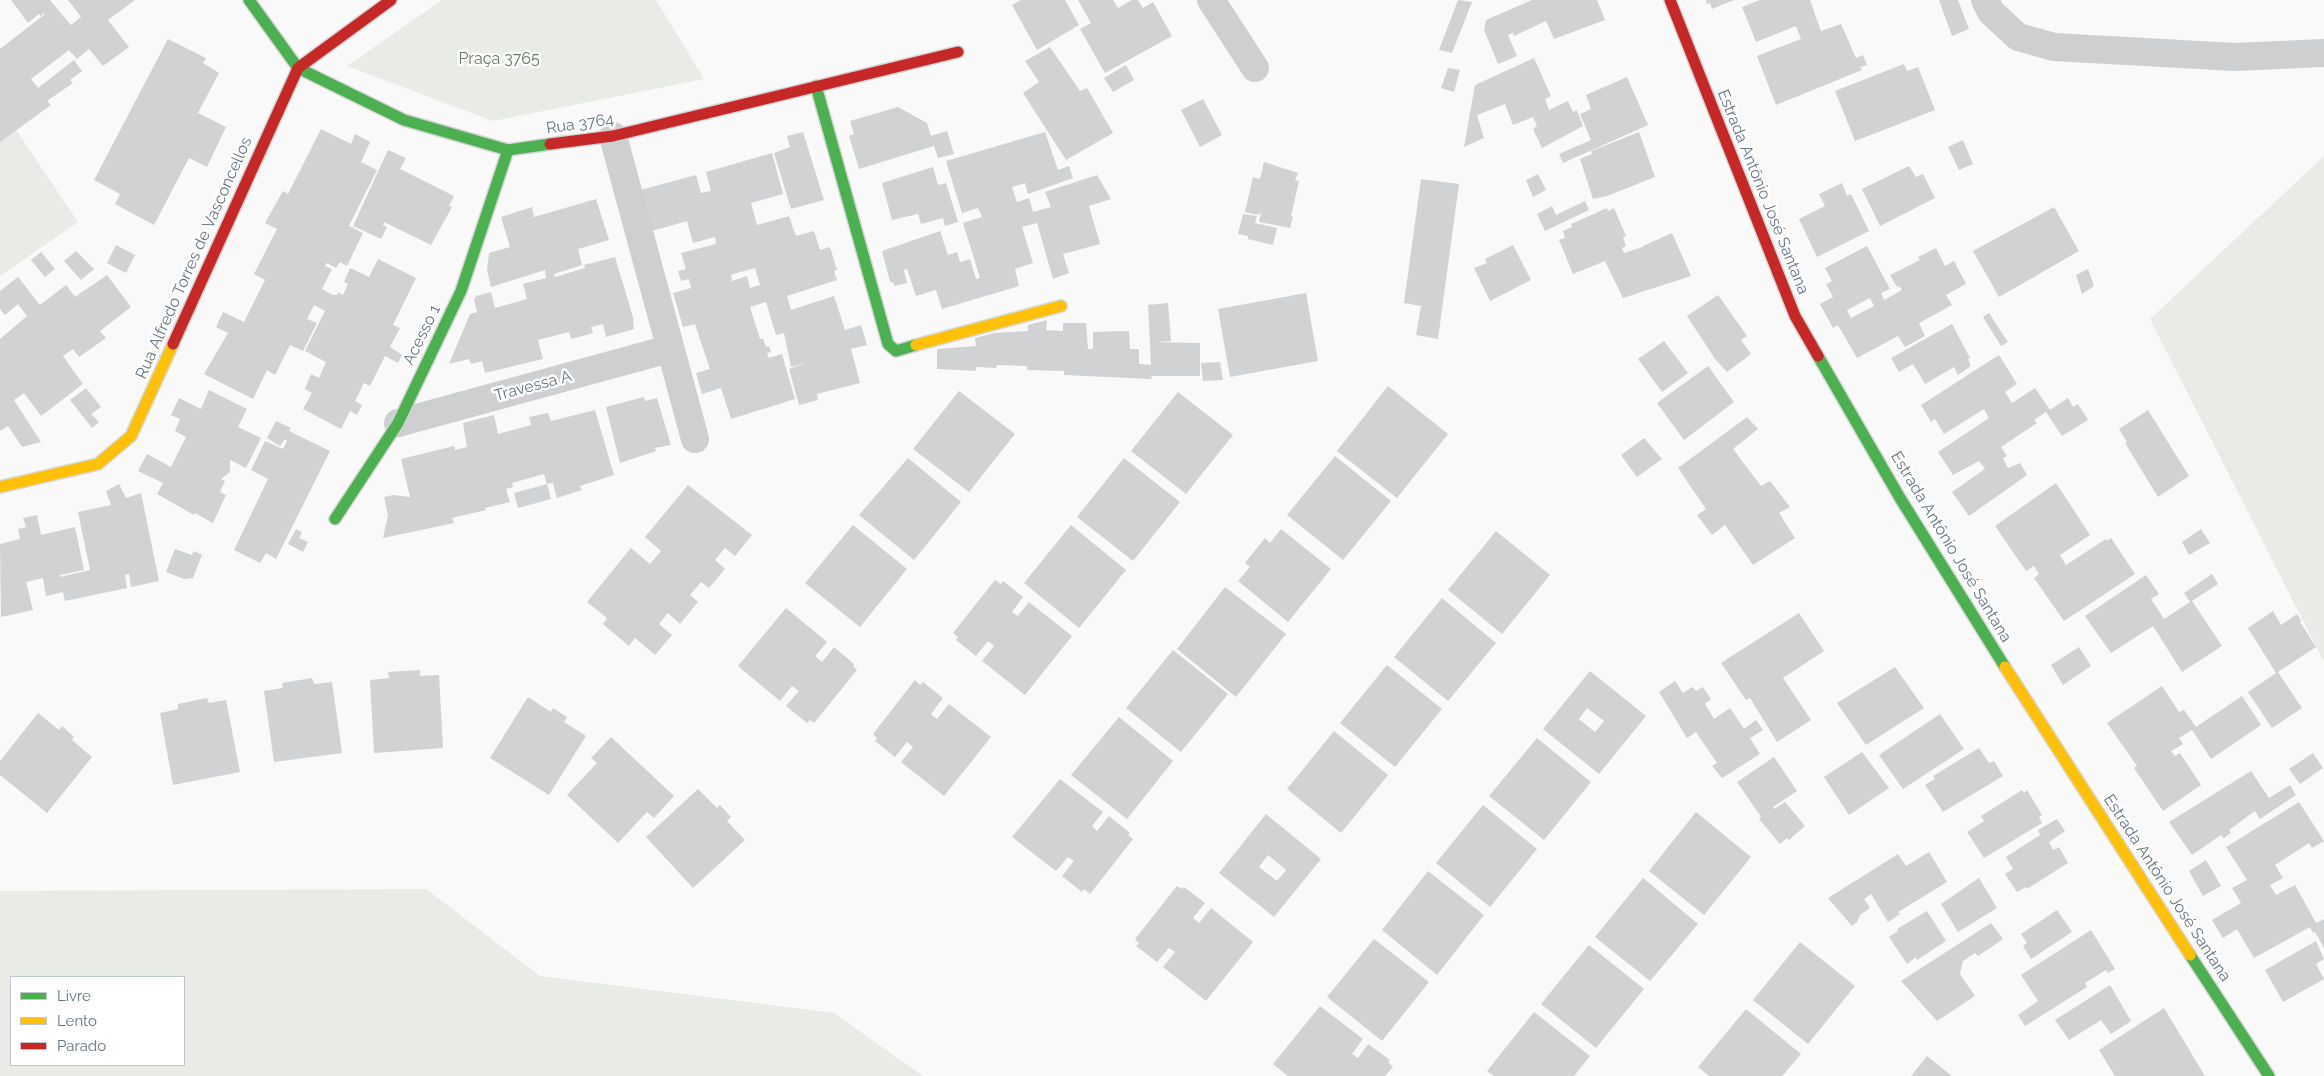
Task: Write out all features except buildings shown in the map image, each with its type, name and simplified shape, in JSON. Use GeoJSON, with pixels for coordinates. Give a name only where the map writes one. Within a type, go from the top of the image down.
{"type":"FeatureCollection","features":[{"type":"Feature","properties":{"kind":"street","name":"Rua 3764"},"geometry":{"type":"LineString","coordinates":[[249,0],[298,68],[404,120],[508,150],[612,136],[958,52]]}},
{"type":"Feature","properties":{"kind":"street","name":"Rua Alfredo Torres de Vasconcellos"},"geometry":{"type":"LineString","coordinates":[[0,487],[98,464],[132,436],[298,68],[391,0]]}},
{"type":"Feature","properties":{"kind":"street"},"geometry":{"type":"LineString","coordinates":[[1211,0],[1255,68]]}},
{"type":"Feature","properties":{"kind":"street","name":"Estrada Antônio José Santana"},"geometry":{"type":"LineString","coordinates":[[1670,0],[1795,316],[1900,498],[2044,730],[2269,1076]]}},
{"type":"Feature","properties":{"kind":"street"},"geometry":{"type":"LineString","coordinates":[[1985,0],[1991,12],[2018,37],[2054,47],[2235,57],[2324,52]]}},
{"type":"Feature","properties":{"kind":"street"},"geometry":{"type":"LineString","coordinates":[[816,86],[888,344],[896,352],[1061,306]]}},
{"type":"Feature","properties":{"kind":"street"},"geometry":{"type":"LineString","coordinates":[[612,136],[695,439]]}},
{"type":"Feature","properties":{"kind":"street","name":"Acesso 1"},"geometry":{"type":"LineString","coordinates":[[336,519],[398,423],[461,291],[508,150]]}},
{"type":"Feature","properties":{"kind":"street","name":"Travessa A"},"geometry":{"type":"LineString","coordinates":[[398,423],[669,349]]}},
{"type":"Feature","properties":{"kind":"green space","name":"Praça 3765"},"geometry":{"type":"Polygon","coordinates":[[[442,0],[656,0],[704,79],[493,121],[347,66],[442,0]]]}},
{"type":"Feature","properties":{"kind":"green space"},"geometry":{"type":"Polygon","coordinates":[[[0,106],[78,222],[0,276],[0,106]]]}},
{"type":"Feature","properties":{"kind":"green space"},"geometry":{"type":"Polygon","coordinates":[[[2324,156],[2324,662],[2150,319],[2324,156]]]}},
{"type":"Feature","properties":{"kind":"green space"},"geometry":{"type":"Polygon","coordinates":[[[426,889],[540,976],[834,1013],[923,1076],[0,1076],[0,891],[426,889]]]}},
{"type":"Feature","properties":{"kind":"traffic: fast"},"geometry":{"type":"LineString","coordinates":[[249,0],[298,68],[404,120],[508,150],[550,144]]}},
{"type":"Feature","properties":{"kind":"traffic: fast"},"geometry":{"type":"LineString","coordinates":[[816,86],[888,344],[896,351],[916,345]]}},
{"type":"Feature","properties":{"kind":"traffic: fast"},"geometry":{"type":"LineString","coordinates":[[335,519],[398,423],[461,291],[508,150]]}},
{"type":"Feature","properties":{"kind":"traffic: fast"},"geometry":{"type":"LineString","coordinates":[[1818,356],[1900,498],[2005,667]]}},
{"type":"Feature","properties":{"kind":"traffic: fast"},"geometry":{"type":"LineString","coordinates":[[2190,955],[2269,1076]]}},
{"type":"Feature","properties":{"kind":"traffic: slow"},"geometry":{"type":"LineString","coordinates":[[916,345],[1061,306]]}},
{"type":"Feature","properties":{"kind":"traffic: slow"},"geometry":{"type":"LineString","coordinates":[[0,487],[98,464],[131,436],[173,344]]}},
{"type":"Feature","properties":{"kind":"traffic: slow"},"geometry":{"type":"LineString","coordinates":[[2005,667],[2190,955]]}},
{"type":"Feature","properties":{"kind":"traffic: jam"},"geometry":{"type":"LineString","coordinates":[[173,344],[298,68],[391,0]]}},
{"type":"Feature","properties":{"kind":"traffic: jam"},"geometry":{"type":"LineString","coordinates":[[1670,0],[1795,316],[1818,356]]}},
{"type":"Feature","properties":{"kind":"traffic: jam"},"geometry":{"type":"LineString","coordinates":[[550,144],[613,136],[958,52]]}}]}
